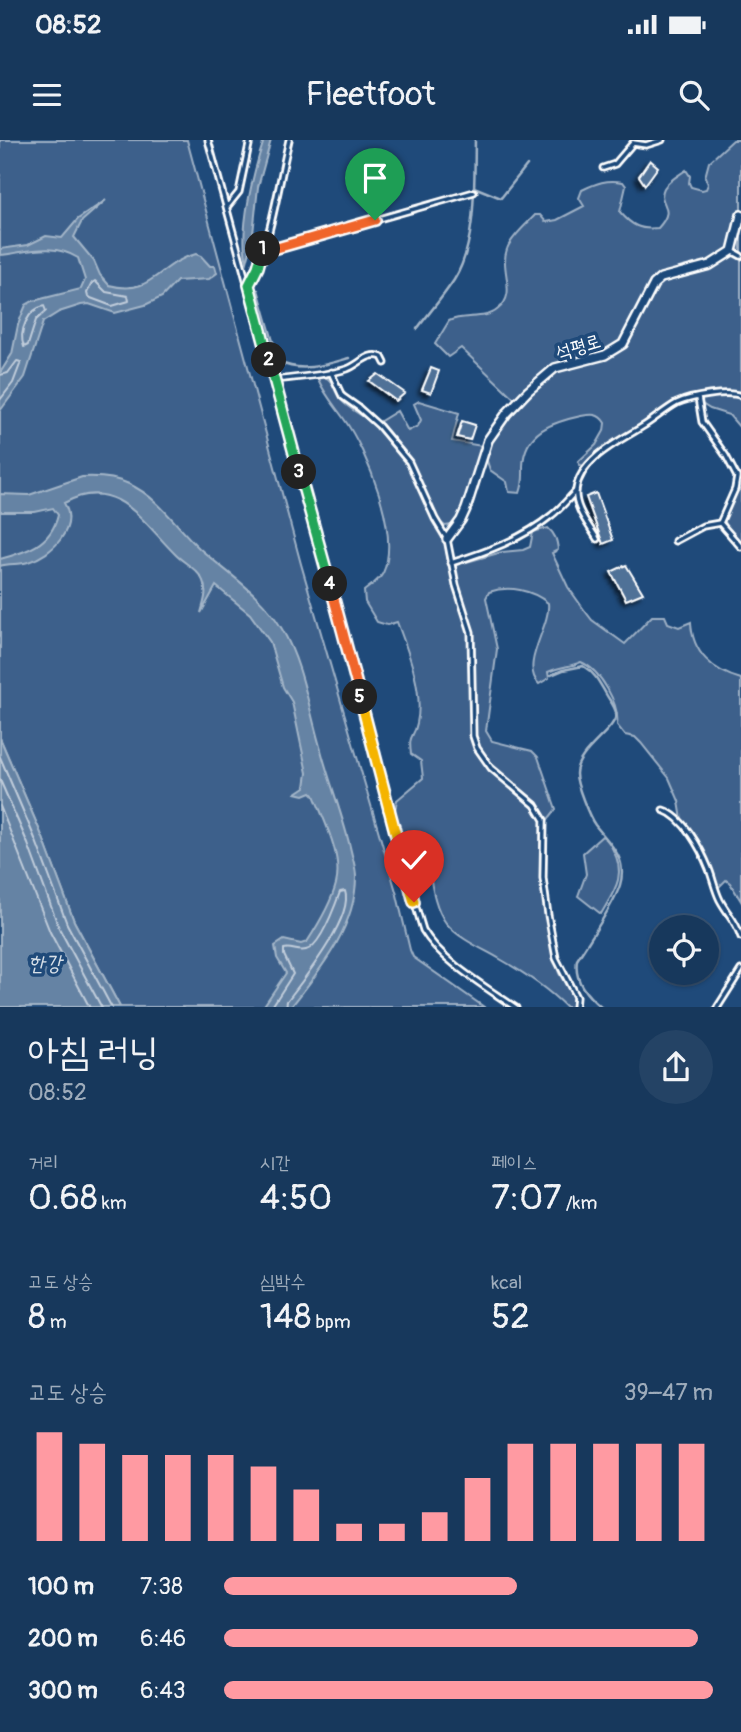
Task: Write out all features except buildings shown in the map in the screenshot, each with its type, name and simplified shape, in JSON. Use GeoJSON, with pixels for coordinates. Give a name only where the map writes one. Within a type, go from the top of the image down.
{"type":"FeatureCollection","features":[{"type":"Feature","properties":{"kind":"street"},"geometry":{"type":"LineString","coordinates":[[732,251],[741,215]]}},
{"type":"Feature","properties":{"kind":"street","name":"석평로"},"geometry":{"type":"LineString","coordinates":[[447,539],[466,509],[488,440],[507,413],[528,391],[555,368],[605,355],[623,344],[654,284],[662,278],[710,265],[732,251]]}},
{"type":"Feature","properties":{"kind":"lane"},"geometry":{"type":"LineString","coordinates":[[208,140],[378,764],[394,835],[423,930],[428,939],[446,956],[516,1007]]}},
{"type":"Feature","properties":{"kind":"lane"},"geometry":{"type":"LineString","coordinates":[[227,206],[239,192],[250,140]]}},
{"type":"Feature","properties":{"kind":"lane"},"geometry":{"type":"LineString","coordinates":[[249,285],[264,248],[289,140]]}},
{"type":"Feature","properties":{"kind":"lane"},"geometry":{"type":"LineString","coordinates":[[603,168],[615,164],[632,142],[646,145],[662,140]]}},
{"type":"Feature","properties":{"kind":"lane"},"geometry":{"type":"LineString","coordinates":[[264,248],[277,248],[474,192]]}},
{"type":"Feature","properties":{"kind":"lane"},"geometry":{"type":"LineString","coordinates":[[732,251],[741,256]]}},
{"type":"Feature","properties":{"kind":"lane"},"geometry":{"type":"LineString","coordinates":[[275,380],[331,372],[350,367],[370,356],[382,357],[384,363]]}},
{"type":"Feature","properties":{"kind":"lane"},"geometry":{"type":"LineString","coordinates":[[331,372],[342,396],[379,426],[409,462],[447,539],[451,563],[471,632],[473,736],[477,748],[491,768],[536,805],[544,820],[543,878],[548,915],[556,958],[576,997],[575,1007]]}},
{"type":"Feature","properties":{"kind":"lane"},"geometry":{"type":"LineString","coordinates":[[597,540],[579,510],[576,491],[581,475],[589,465],[613,444],[679,402],[729,393],[741,396]]}},
{"type":"Feature","properties":{"kind":"lane"},"geometry":{"type":"LineString","coordinates":[[698,398],[702,422],[737,477],[735,489],[720,523]]}},
{"type":"Feature","properties":{"kind":"lane"},"geometry":{"type":"LineString","coordinates":[[451,563],[491,551],[524,533],[551,516],[576,491]]}},
{"type":"Feature","properties":{"kind":"lane"},"geometry":{"type":"LineString","coordinates":[[675,541],[702,526],[720,523]]}},
{"type":"Feature","properties":{"kind":"lane"},"geometry":{"type":"LineString","coordinates":[[720,523],[741,547]]}},
{"type":"Feature","properties":{"kind":"lane"},"geometry":{"type":"LineString","coordinates":[[663,810],[673,814],[695,844],[710,871],[719,898],[734,918],[741,937]]}},
{"type":"Feature","properties":{"kind":"lane"},"geometry":{"type":"LineString","coordinates":[[717,1007],[741,970]]}},
{"type":"Feature","properties":{"kind":"shaded area"},"geometry":{"type":"Polygon","coordinates":[[[0,140],[187,140],[301,564],[397,895],[410,950],[413,957],[484,1007],[120,1007],[74,921],[43,838],[0,738],[0,140]]]}},
{"type":"Feature","properties":{"kind":"shaded area"},"geometry":{"type":"Polygon","coordinates":[[[733,140],[741,140],[741,429],[729,415],[710,409],[691,397],[678,400],[613,442],[586,466],[578,462],[596,445],[604,431],[605,423],[595,415],[571,418],[551,425],[534,436],[525,454],[520,493],[509,492],[507,482],[490,470],[485,455],[495,433],[519,403],[461,348],[448,357],[435,344],[449,321],[486,315],[503,304],[508,289],[505,266],[507,249],[535,215],[540,215],[546,222],[557,220],[584,206],[579,198],[582,190],[602,182],[617,181],[626,186],[620,212],[637,226],[658,228],[664,221],[667,210],[662,198],[666,185],[686,170],[690,176],[691,187],[706,189],[708,184],[705,177],[709,162],[733,140]]]}},
{"type":"Feature","properties":{"kind":"shaded area"},"geometry":{"type":"Polygon","coordinates":[[[320,376],[331,382],[345,404],[374,425],[397,411],[408,431],[418,426],[421,420],[414,404],[419,401],[459,413],[452,441],[482,446],[458,520],[445,526],[440,522],[436,528],[445,543],[449,567],[502,552],[523,550],[530,547],[533,532],[548,528],[558,546],[558,550],[552,553],[568,587],[592,620],[625,644],[652,616],[665,616],[668,623],[679,627],[691,622],[695,643],[706,659],[713,666],[741,679],[741,901],[726,880],[718,888],[710,864],[682,820],[679,801],[669,778],[641,743],[635,737],[625,735],[617,725],[612,698],[595,672],[581,662],[548,672],[549,678],[539,684],[532,667],[548,612],[548,603],[520,590],[489,592],[486,598],[497,649],[486,731],[492,741],[532,751],[538,757],[556,809],[542,827],[542,891],[554,958],[572,996],[572,1007],[566,1007],[526,975],[451,929],[439,909],[427,861],[421,856],[407,858],[394,814],[397,800],[423,778],[421,761],[411,754],[410,747],[419,711],[417,685],[397,622],[387,625],[377,622],[365,602],[364,591],[381,576],[387,557],[385,516],[362,451],[324,390],[318,379],[320,376]]]}},
{"type":"Feature","properties":{"kind":"shaded area"},"geometry":{"type":"Polygon","coordinates":[[[741,489],[741,543],[728,529],[725,519],[737,491],[741,489]]]}},
{"type":"Feature","properties":{"kind":"shaded area"},"geometry":{"type":"Polygon","coordinates":[[[602,836],[610,844],[617,859],[619,876],[601,914],[578,896],[586,874],[583,853],[602,836]]]}},
{"type":"Feature","properties":{"kind":"water"},"geometry":{"type":"Polygon","coordinates":[[[264,140],[271,140],[258,187],[252,243],[247,262],[244,234],[246,218],[264,140]]]}},
{"type":"Feature","properties":{"kind":"water"},"geometry":{"type":"Polygon","coordinates":[[[106,200],[82,221],[74,237],[109,285],[124,287],[146,283],[183,258],[196,254],[210,266],[215,266],[217,273],[209,279],[177,281],[162,297],[145,305],[115,313],[89,304],[81,305],[59,312],[43,322],[25,377],[0,411],[0,373],[12,354],[18,325],[26,305],[81,289],[85,280],[78,258],[69,253],[40,249],[0,255],[0,249],[28,245],[46,236],[62,238],[78,219],[106,200]]]}},
{"type":"Feature","properties":{"kind":"water"},"geometry":{"type":"Polygon","coordinates":[[[82,477],[118,480],[149,496],[199,548],[265,605],[282,629],[295,657],[348,838],[356,877],[350,913],[343,930],[324,963],[291,1007],[263,1007],[286,973],[277,958],[275,946],[284,940],[301,944],[307,942],[334,892],[337,862],[314,795],[311,792],[304,795],[296,793],[305,787],[307,773],[292,702],[283,687],[270,642],[250,614],[216,586],[201,613],[205,593],[201,577],[128,506],[114,499],[99,495],[83,496],[64,503],[68,512],[66,531],[54,547],[28,562],[0,566],[0,559],[36,546],[50,534],[58,515],[53,508],[35,512],[0,512],[0,494],[29,495],[82,477]]]}},
{"type":"Feature","properties":{"kind":"water","name":"한강"},"geometry":{"type":"Polygon","coordinates":[[[0,738],[43,838],[74,921],[120,1007],[0,1007],[0,738]]]}},
{"type":"Feature","properties":{"kind":"waterway"},"geometry":{"type":"LineString","coordinates":[[417,329],[454,280],[467,249],[473,212],[475,140]]}},
{"type":"Feature","properties":{"kind":"waterway"},"geometry":{"type":"LineString","coordinates":[[474,187],[501,198],[527,165]]}},
{"type":"Feature","properties":{"kind":"waterway"},"geometry":{"type":"LineString","coordinates":[[258,290],[279,362],[305,367],[349,358]]}},
{"type":"Feature","properties":{"kind":"waterway"},"geometry":{"type":"LineString","coordinates":[[551,675],[583,666],[596,678],[616,713],[611,726],[583,757],[576,774],[590,815],[612,845],[622,867],[617,893],[577,960],[577,975],[582,987],[601,1007]]}},
{"type":"Feature","properties":{"kind":"route"},"geometry":{"type":"LineString","coordinates":[[375,220],[277,248],[264,248],[249,285],[414,902]]}}]}
